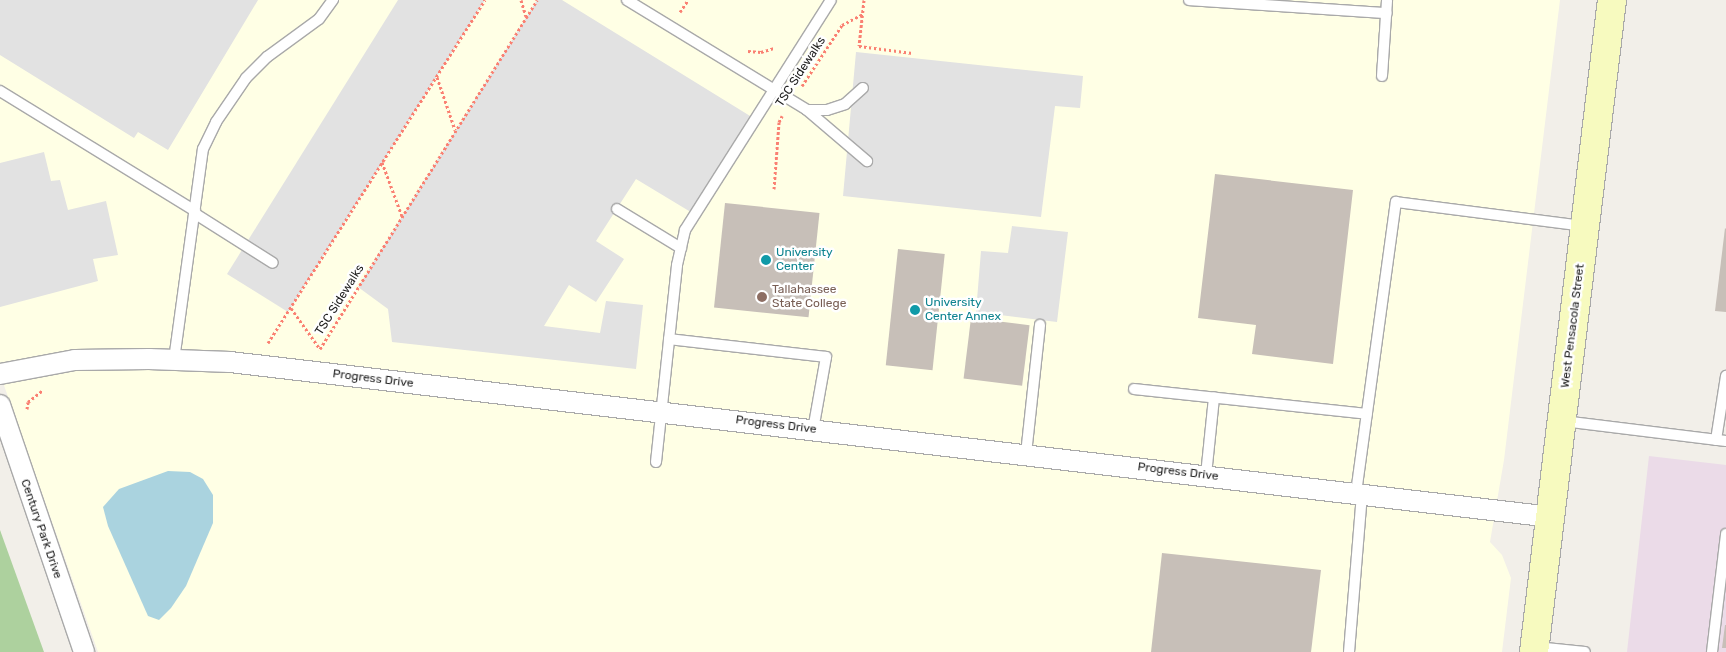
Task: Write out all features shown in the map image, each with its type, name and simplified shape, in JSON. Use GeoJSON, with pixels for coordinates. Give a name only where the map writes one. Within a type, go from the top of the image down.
{"type":"FeatureCollection","features":[{"type":"Feature","properties":{"kind":"main road","name":"West Pensacola Street"},"geometry":{"type":"LineString","coordinates":[[1535,650],[1612,0]]}},
{"type":"Feature","properties":{"kind":"street","name":"Progress Drive"},"geometry":{"type":"LineString","coordinates":[[0,374],[75,360],[230,362],[1206,475],[1551,517]]}},
{"type":"Feature","properties":{"kind":"street","name":"Century Park Drive"},"geometry":{"type":"LineString","coordinates":[[0,405],[84,652]]}},
{"type":"Feature","properties":{"kind":"lane"},"geometry":{"type":"LineString","coordinates":[[174,360],[203,150],[230,99],[267,56],[319,19],[333,0]]}},
{"type":"Feature","properties":{"kind":"lane"},"geometry":{"type":"LineString","coordinates":[[627,0],[807,110],[867,161]]}},
{"type":"Feature","properties":{"kind":"lane"},"geometry":{"type":"LineString","coordinates":[[656,462],[680,248],[685,230],[831,0]]}},
{"type":"Feature","properties":{"kind":"lane"},"geometry":{"type":"LineString","coordinates":[[1189,0],[1281,3],[1386,13]]}},
{"type":"Feature","properties":{"kind":"lane"},"geometry":{"type":"LineString","coordinates":[[1382,76],[1387,0]]}},
{"type":"Feature","properties":{"kind":"lane"},"geometry":{"type":"LineString","coordinates":[[807,110],[826,110],[845,104],[864,88]]}},
{"type":"Feature","properties":{"kind":"lane"},"geometry":{"type":"LineString","coordinates":[[0,91],[273,263]]}},
{"type":"Feature","properties":{"kind":"lane"},"geometry":{"type":"LineString","coordinates":[[1349,652],[1359,493],[1367,414],[1396,202],[1584,226]]}},
{"type":"Feature","properties":{"kind":"lane"},"geometry":{"type":"LineString","coordinates":[[617,209],[680,248]]}},
{"type":"Feature","properties":{"kind":"lane"},"geometry":{"type":"LineString","coordinates":[[1026,454],[1040,325]]}},
{"type":"Feature","properties":{"kind":"lane"},"geometry":{"type":"LineString","coordinates":[[669,339],[826,357],[814,430]]}},
{"type":"Feature","properties":{"kind":"lane"},"geometry":{"type":"LineString","coordinates":[[1562,421],[1721,440],[1726,376]]}},
{"type":"Feature","properties":{"kind":"lane"},"geometry":{"type":"LineString","coordinates":[[1134,388],[1367,414]]}},
{"type":"Feature","properties":{"kind":"lane"},"geometry":{"type":"LineString","coordinates":[[1206,475],[1214,397]]}},
{"type":"Feature","properties":{"kind":"lane"},"geometry":{"type":"LineString","coordinates":[[1712,652],[1722,604],[1726,534]]}},
{"type":"Feature","properties":{"kind":"lane"},"geometry":{"type":"LineString","coordinates":[[1535,650],[1584,652]]}},
{"type":"Feature","properties":{"kind":"path"},"geometry":{"type":"LineString","coordinates":[[268,343],[485,0]]}},
{"type":"Feature","properties":{"kind":"path"},"geometry":{"type":"LineString","coordinates":[[521,0],[526,17]]}},
{"type":"Feature","properties":{"kind":"path","name":"TSC Sidewalks"},"geometry":{"type":"LineString","coordinates":[[291,308],[320,349],[537,0]]}},
{"type":"Feature","properties":{"kind":"path"},"geometry":{"type":"LineString","coordinates":[[680,13],[688,0]]}},
{"type":"Feature","properties":{"kind":"path"},"geometry":{"type":"LineString","coordinates":[[864,0],[859,46],[913,53]]}},
{"type":"Feature","properties":{"kind":"path","name":"TSC Sidewalks"},"geometry":{"type":"LineString","coordinates":[[774,189],[779,122],[842,25],[863,14]]}},
{"type":"Feature","properties":{"kind":"path"},"geometry":{"type":"LineString","coordinates":[[437,76],[455,131]]}},
{"type":"Feature","properties":{"kind":"path"},"geometry":{"type":"LineString","coordinates":[[382,162],[402,217]]}},
{"type":"Feature","properties":{"kind":"path"},"geometry":{"type":"LineString","coordinates":[[26,412],[28,402],[45,389]]}},
{"type":"Feature","properties":{"kind":"shaded area","name":"Tallahassee State College"},"geometry":{"type":"Polygon","coordinates":[[[0,0],[1560,0],[1504,460],[1490,542],[1502,555],[1511,578],[1502,652],[98,652],[0,374],[0,0]]]}},
{"type":"Feature","properties":{"kind":"shaded area"},"geometry":{"type":"Polygon","coordinates":[[[0,0],[258,0],[168,150],[138,132],[134,138],[0,55],[0,0]]]}},
{"type":"Feature","properties":{"kind":"shaded area"},"geometry":{"type":"Polygon","coordinates":[[[398,0],[485,0],[288,312],[227,274],[398,0]]]}},
{"type":"Feature","properties":{"kind":"shaded area"},"geometry":{"type":"Polygon","coordinates":[[[537,0],[562,0],[755,119],[694,214],[636,179],[596,241],[624,259],[596,302],[569,285],[544,326],[600,333],[606,301],[643,305],[636,369],[392,342],[388,309],[358,287],[537,0]]]}},
{"type":"Feature","properties":{"kind":"shaded area"},"geometry":{"type":"Polygon","coordinates":[[[856,52],[1083,76],[1080,108],[1055,106],[1041,217],[843,196],[856,52]]]}},
{"type":"Feature","properties":{"kind":"shaded area"},"geometry":{"type":"Polygon","coordinates":[[[44,152],[51,181],[60,180],[68,210],[106,201],[118,255],[93,259],[98,281],[0,307],[0,163],[44,152]]]}},
{"type":"Feature","properties":{"kind":"shaded area"},"geometry":{"type":"Polygon","coordinates":[[[1012,226],[1068,232],[1057,322],[976,312],[981,251],[1008,253],[1012,226]]]}},
{"type":"Feature","properties":{"kind":"shaded area"},"geometry":{"type":"Polygon","coordinates":[[[1649,456],[1726,465],[1726,652],[1627,652],[1649,456]]]}},
{"type":"Feature","properties":{"kind":"green space"},"geometry":{"type":"Polygon","coordinates":[[[0,530],[44,652],[0,652],[0,530]]]}},
{"type":"Feature","properties":{"kind":"water"},"geometry":{"type":"Polygon","coordinates":[[[168,471],[190,472],[203,479],[213,495],[213,523],[186,586],[171,608],[159,620],[148,616],[108,526],[103,507],[119,489],[168,471]]]}},
{"type":"Feature","properties":{"kind":"building"},"geometry":{"type":"Polygon","coordinates":[[[1215,174],[1353,190],[1333,364],[1252,354],[1256,325],[1198,318],[1215,174]]]}},
{"type":"Feature","properties":{"kind":"building","name":"University Center"},"geometry":{"type":"Polygon","coordinates":[[[725,203],[819,213],[809,317],[714,307],[725,203]]]}},
{"type":"Feature","properties":{"kind":"building"},"geometry":{"type":"Polygon","coordinates":[[[1726,229],[1726,312],[1715,311],[1726,229]]]}},
{"type":"Feature","properties":{"kind":"building","name":"University Center Annex"},"geometry":{"type":"Polygon","coordinates":[[[898,249],[945,254],[933,370],[886,365],[898,249]]]}},
{"type":"Feature","properties":{"kind":"building"},"geometry":{"type":"Polygon","coordinates":[[[971,318],[1030,325],[1022,386],[964,379],[971,318]]]}},
{"type":"Feature","properties":{"kind":"building"},"geometry":{"type":"Polygon","coordinates":[[[1162,553],[1321,570],[1311,652],[1151,652],[1162,553]]]}},
{"type":"Feature","properties":{"kind":"building"},"geometry":{"type":"Polygon","coordinates":[[[1725,625],[1726,648],[1722,648],[1725,625]]]}},
{"type":"Feature","properties":{"kind":"place","name":"University Center"},"geometry":{"type":"Point","coordinates":[766,260]}},
{"type":"Feature","properties":{"kind":"place","name":"Tallahassee State College"},"geometry":{"type":"Point","coordinates":[762,297]}},
{"type":"Feature","properties":{"kind":"place","name":"University Center Annex"},"geometry":{"type":"Point","coordinates":[915,310]}}]}
